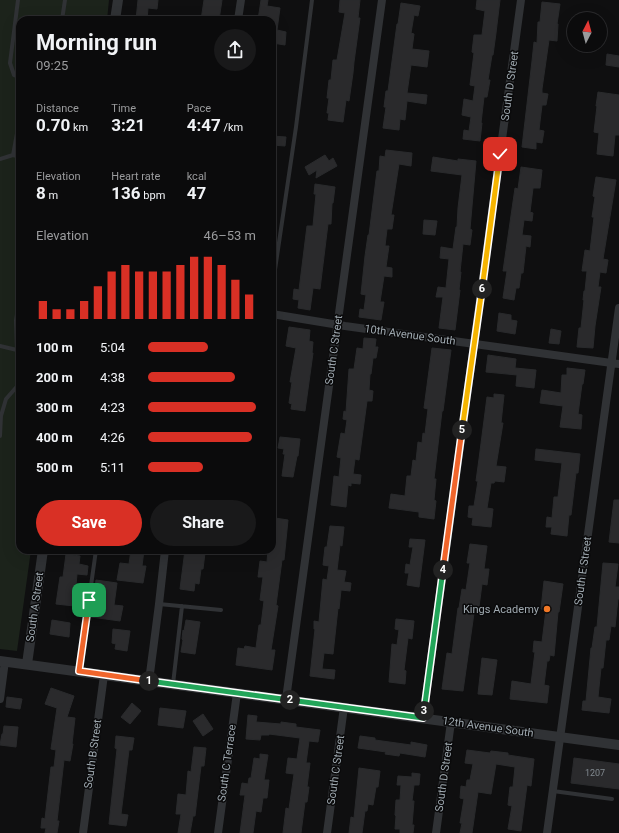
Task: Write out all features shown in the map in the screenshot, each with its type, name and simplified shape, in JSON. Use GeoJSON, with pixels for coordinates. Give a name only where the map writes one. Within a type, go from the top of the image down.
{"type":"FeatureCollection","features":[{"type":"Feature","properties":{"kind":"street"},"geometry":{"type":"LineString","coordinates":[[116,16],[118,0]]}},
{"type":"Feature","properties":{"kind":"street"},"geometry":{"type":"LineString","coordinates":[[239,16],[241,0]]}},
{"type":"Feature","properties":{"kind":"street","name":"South C Street"},"geometry":{"type":"LineString","coordinates":[[286,699],[382,0]]}},
{"type":"Feature","properties":{"kind":"street","name":"South D Street"},"geometry":{"type":"LineString","coordinates":[[423,718],[521,0]]}},
{"type":"Feature","properties":{"kind":"street","name":"South E Street"},"geometry":{"type":"LineString","coordinates":[[547,833],[615,363],[619,308]]}},
{"type":"Feature","properties":{"kind":"street","name":"10th Avenue South"},"geometry":{"type":"LineString","coordinates":[[276,315],[615,363]]}},
{"type":"Feature","properties":{"kind":"street","name":"South A Street"},"geometry":{"type":"LineString","coordinates":[[27,664],[42,554]]}},
{"type":"Feature","properties":{"kind":"street"},"geometry":{"type":"LineString","coordinates":[[149,681],[165,554]]}},
{"type":"Feature","properties":{"kind":"street"},"geometry":{"type":"LineString","coordinates":[[0,699],[2,661]]}},
{"type":"Feature","properties":{"kind":"street","name":"12th Avenue South"},"geometry":{"type":"LineString","coordinates":[[2,661],[619,744]]}},
{"type":"Feature","properties":{"kind":"street","name":"South B Street"},"geometry":{"type":"LineString","coordinates":[[83,833],[104,675]]}},
{"type":"Feature","properties":{"kind":"street","name":"South C Terrace"},"geometry":{"type":"LineString","coordinates":[[218,833],[237,693]]}},
{"type":"Feature","properties":{"kind":"street","name":"South C Street"},"geometry":{"type":"LineString","coordinates":[[327,833],[344,707]]}},
{"type":"Feature","properties":{"kind":"street","name":"South D Street"},"geometry":{"type":"LineString","coordinates":[[436,833],[451,722]]}},
{"type":"Feature","properties":{"kind":"lane"},"geometry":{"type":"LineString","coordinates":[[16,76],[14,75],[10,63],[18,0]]}},
{"type":"Feature","properties":{"kind":"lane"},"geometry":{"type":"LineString","coordinates":[[63,16],[65,0]]}},
{"type":"Feature","properties":{"kind":"lane"},"geometry":{"type":"LineString","coordinates":[[276,263],[296,127],[312,0]]}},
{"type":"Feature","properties":{"kind":"lane"},"geometry":{"type":"LineString","coordinates":[[13,155],[16,138]]}},
{"type":"Feature","properties":{"kind":"lane"},"geometry":{"type":"LineString","coordinates":[[0,159],[13,155],[16,156]]}},
{"type":"Feature","properties":{"kind":"lane"},"geometry":{"type":"LineString","coordinates":[[0,346],[16,350],[16,320]]}},
{"type":"Feature","properties":{"kind":"lane"},"geometry":{"type":"LineString","coordinates":[[0,436],[0,415],[6,399],[16,388]]}},
{"type":"Feature","properties":{"kind":"lane"},"geometry":{"type":"LineString","coordinates":[[79,671],[95,554]]}},
{"type":"Feature","properties":{"kind":"lane"},"geometry":{"type":"LineString","coordinates":[[159,604],[221,610]]}},
{"type":"Feature","properties":{"kind":"lane"},"geometry":{"type":"LineString","coordinates":[[173,684],[182,606]]}},
{"type":"Feature","properties":{"kind":"lane"},"geometry":{"type":"LineString","coordinates":[[553,791],[612,800]]}},
{"type":"Feature","properties":{"kind":"shaded area"},"geometry":{"type":"Polygon","coordinates":[[[0,0],[109,0],[107,16],[16,16],[16,554],[30,554],[17,651],[0,649],[0,0]]]}},
{"type":"Feature","properties":{"kind":"building"},"geometry":{"type":"Polygon","coordinates":[[[138,0],[158,0],[157,9],[148,8],[147,16],[136,16],[138,0]]]}},
{"type":"Feature","properties":{"kind":"building"},"geometry":{"type":"Polygon","coordinates":[[[204,0],[222,0],[220,16],[202,16],[204,0]]]}},
{"type":"Feature","properties":{"kind":"building"},"geometry":{"type":"Polygon","coordinates":[[[261,0],[268,0],[267,6],[280,8],[277,30],[286,32],[285,45],[276,44],[276,16],[259,16],[261,0]]]}},
{"type":"Feature","properties":{"kind":"building"},"geometry":{"type":"Polygon","coordinates":[[[340,0],[360,0],[358,18],[360,18],[353,73],[349,101],[346,100],[343,122],[328,120],[329,113],[327,113],[329,80],[331,80],[333,60],[337,60],[345,13],[339,12],[340,0]]]}},
{"type":"Feature","properties":{"kind":"building"},"geometry":{"type":"Polygon","coordinates":[[[477,0],[500,0],[493,55],[488,80],[490,80],[487,97],[484,97],[480,141],[463,139],[464,130],[469,131],[471,117],[462,115],[464,99],[473,101],[475,86],[470,85],[474,53],[472,52],[474,35],[482,35],[485,11],[476,9],[477,0]]]}},
{"type":"Feature","properties":{"kind":"building"},"geometry":{"type":"Polygon","coordinates":[[[542,2],[560,4],[557,24],[557,41],[549,40],[542,89],[542,93],[548,94],[546,105],[542,105],[539,130],[544,131],[542,143],[536,142],[536,149],[522,147],[534,42],[537,43],[538,22],[540,22],[542,2]]]}},
{"type":"Feature","properties":{"kind":"building"},"geometry":{"type":"Polygon","coordinates":[[[401,3],[420,6],[418,16],[414,15],[411,33],[414,34],[412,49],[429,51],[427,67],[411,65],[407,93],[427,95],[426,104],[407,101],[405,120],[400,119],[399,130],[383,128],[386,107],[384,107],[386,91],[388,91],[401,3]]]}},
{"type":"Feature","properties":{"kind":"building"},"geometry":{"type":"Polygon","coordinates":[[[607,54],[619,56],[619,67],[606,65],[607,54]]]}},
{"type":"Feature","properties":{"kind":"building"},"geometry":{"type":"Polygon","coordinates":[[[598,92],[619,95],[619,135],[615,135],[613,156],[597,154],[599,133],[594,132],[598,92]]]}},
{"type":"Feature","properties":{"kind":"building"},"geometry":{"type":"Polygon","coordinates":[[[276,136],[286,137],[285,146],[276,145],[276,136]]]}},
{"type":"Feature","properties":{"kind":"building"},"geometry":{"type":"Polygon","coordinates":[[[386,150],[412,153],[411,166],[399,164],[391,215],[394,215],[392,229],[387,229],[385,246],[389,246],[386,267],[392,268],[392,277],[384,276],[380,302],[384,302],[381,320],[359,317],[360,309],[364,310],[366,295],[361,294],[377,171],[379,171],[380,156],[385,157],[386,150]]]}},
{"type":"Feature","properties":{"kind":"building"},"geometry":{"type":"Polygon","coordinates":[[[325,155],[329,161],[333,158],[337,166],[316,178],[317,170],[309,175],[305,167],[325,155]]]}},
{"type":"Feature","properties":{"kind":"building"},"geometry":{"type":"Polygon","coordinates":[[[433,157],[458,161],[458,159],[476,161],[470,229],[472,230],[470,245],[463,244],[460,290],[455,330],[439,328],[443,297],[436,297],[438,287],[446,288],[449,259],[440,258],[441,247],[453,249],[457,227],[462,175],[431,171],[433,157]]]}},
{"type":"Feature","properties":{"kind":"building"},"geometry":{"type":"Polygon","coordinates":[[[521,167],[542,170],[540,188],[533,188],[530,212],[533,213],[532,221],[524,220],[522,235],[531,236],[530,247],[526,246],[523,273],[521,273],[519,288],[516,288],[514,300],[503,298],[507,271],[503,271],[515,188],[518,189],[521,167]]]}},
{"type":"Feature","properties":{"kind":"building"},"geometry":{"type":"Polygon","coordinates":[[[596,177],[616,180],[603,259],[608,260],[606,273],[600,272],[598,287],[601,287],[593,348],[577,347],[579,328],[581,328],[587,271],[582,271],[585,250],[590,251],[594,217],[592,217],[595,197],[593,196],[596,177]]]}},
{"type":"Feature","properties":{"kind":"building"},"geometry":{"type":"Polygon","coordinates":[[[315,184],[335,187],[332,203],[331,224],[328,224],[320,289],[313,288],[310,310],[298,308],[299,300],[293,299],[294,289],[299,290],[307,226],[313,226],[316,194],[314,194],[315,184]]]}},
{"type":"Feature","properties":{"kind":"building"},"geometry":{"type":"Polygon","coordinates":[[[424,220],[437,221],[435,235],[423,234],[424,220]]]}},
{"type":"Feature","properties":{"kind":"building"},"geometry":{"type":"Polygon","coordinates":[[[499,313],[511,315],[511,320],[517,321],[515,334],[497,331],[499,313]]]}},
{"type":"Feature","properties":{"kind":"building"},"geometry":{"type":"Polygon","coordinates":[[[289,327],[310,330],[309,341],[313,342],[313,353],[305,411],[291,409],[292,404],[289,403],[292,382],[290,382],[296,348],[286,346],[289,327]]]}},
{"type":"Feature","properties":{"kind":"building"},"geometry":{"type":"Polygon","coordinates":[[[551,329],[561,331],[559,344],[549,343],[551,329]]]}},
{"type":"Feature","properties":{"kind":"building"},"geometry":{"type":"Polygon","coordinates":[[[364,338],[376,339],[375,347],[378,347],[376,358],[373,358],[370,374],[369,390],[373,391],[372,401],[367,401],[359,460],[355,459],[353,474],[361,475],[360,484],[351,483],[351,486],[348,485],[346,507],[331,505],[334,476],[339,477],[341,458],[337,457],[341,433],[345,434],[347,420],[343,419],[344,411],[346,412],[349,369],[354,369],[357,348],[363,349],[364,338]]]}},
{"type":"Feature","properties":{"kind":"building"},"geometry":{"type":"Polygon","coordinates":[[[432,348],[451,350],[434,479],[436,479],[434,500],[436,501],[434,519],[419,517],[419,512],[389,508],[391,494],[405,496],[407,476],[411,476],[413,460],[416,461],[418,442],[422,443],[423,433],[425,434],[428,409],[424,408],[432,348]]]}},
{"type":"Feature","properties":{"kind":"building"},"geometry":{"type":"Polygon","coordinates":[[[488,355],[516,359],[515,368],[536,370],[534,388],[516,386],[517,375],[486,372],[488,355]]]}},
{"type":"Feature","properties":{"kind":"building"},"geometry":{"type":"Polygon","coordinates":[[[567,368],[585,370],[578,414],[582,415],[581,429],[560,427],[563,406],[540,403],[542,390],[561,393],[562,375],[567,375],[567,368]]]}},
{"type":"Feature","properties":{"kind":"building"},"geometry":{"type":"Polygon","coordinates":[[[494,394],[504,395],[501,423],[503,423],[496,466],[506,467],[504,482],[495,481],[494,483],[491,483],[487,508],[493,509],[491,527],[472,525],[473,518],[468,517],[469,506],[474,506],[478,481],[476,481],[487,397],[494,398],[494,394]]]}},
{"type":"Feature","properties":{"kind":"building"},"geometry":{"type":"Polygon","coordinates":[[[280,437],[300,439],[293,477],[282,476],[285,454],[283,454],[284,449],[278,448],[280,437]]]}},
{"type":"Feature","properties":{"kind":"building"},"geometry":{"type":"Polygon","coordinates":[[[536,449],[580,454],[571,515],[569,515],[567,536],[551,534],[552,527],[546,527],[547,517],[552,518],[554,497],[558,497],[562,463],[535,460],[536,449]]]}},
{"type":"Feature","properties":{"kind":"building"},"geometry":{"type":"Polygon","coordinates":[[[614,500],[619,500],[619,543],[609,542],[614,500]]]}},
{"type":"Feature","properties":{"kind":"building"},"geometry":{"type":"Polygon","coordinates":[[[276,518],[288,520],[284,560],[282,560],[276,605],[278,606],[271,650],[275,650],[272,670],[236,665],[238,648],[244,649],[245,646],[256,648],[264,601],[260,600],[263,577],[258,577],[260,561],[267,562],[268,554],[276,554],[276,518]]]}},
{"type":"Feature","properties":{"kind":"building"},"geometry":{"type":"Polygon","coordinates":[[[330,526],[344,527],[337,570],[346,571],[344,582],[351,583],[350,591],[341,590],[333,654],[324,653],[322,669],[335,670],[334,679],[310,676],[315,629],[314,621],[319,622],[323,579],[327,580],[329,566],[323,565],[325,547],[327,547],[330,526]]]}},
{"type":"Feature","properties":{"kind":"building"},"geometry":{"type":"Polygon","coordinates":[[[410,539],[425,540],[419,587],[407,585],[409,573],[405,573],[406,564],[410,565],[413,547],[409,547],[410,539]]]}},
{"type":"Feature","properties":{"kind":"building"},"geometry":{"type":"Polygon","coordinates":[[[470,544],[487,546],[484,569],[489,569],[487,585],[482,584],[479,607],[475,606],[463,691],[442,689],[447,653],[452,654],[462,589],[466,590],[470,563],[467,563],[470,544]]]}},
{"type":"Feature","properties":{"kind":"building"},"geometry":{"type":"Polygon","coordinates":[[[66,554],[80,556],[79,564],[88,566],[87,575],[77,574],[74,606],[56,604],[60,577],[63,577],[66,554]]]}},
{"type":"Feature","properties":{"kind":"building"},"geometry":{"type":"Polygon","coordinates":[[[130,554],[144,554],[142,566],[146,566],[143,583],[117,580],[120,563],[129,564],[130,554]]]}},
{"type":"Feature","properties":{"kind":"building"},"geometry":{"type":"Polygon","coordinates":[[[184,554],[205,554],[199,584],[195,583],[194,591],[180,589],[184,554]]]}},
{"type":"Feature","properties":{"kind":"building"},"geometry":{"type":"Polygon","coordinates":[[[603,563],[618,564],[615,587],[619,587],[615,627],[611,626],[609,640],[606,640],[598,697],[611,699],[609,713],[582,710],[583,701],[586,701],[591,648],[595,627],[597,627],[603,563]]]}},
{"type":"Feature","properties":{"kind":"building"},"geometry":{"type":"Polygon","coordinates":[[[96,580],[117,583],[114,605],[123,606],[120,621],[91,617],[96,580]]]}},
{"type":"Feature","properties":{"kind":"building"},"geometry":{"type":"Polygon","coordinates":[[[544,581],[563,584],[558,612],[554,656],[550,655],[549,661],[547,661],[544,685],[549,686],[547,703],[510,699],[512,681],[531,684],[535,652],[533,652],[534,641],[542,642],[546,610],[541,609],[544,581]]]}},
{"type":"Feature","properties":{"kind":"building"},"geometry":{"type":"Polygon","coordinates":[[[396,619],[414,621],[412,639],[408,638],[404,670],[406,671],[405,684],[389,682],[392,644],[397,645],[399,630],[395,629],[396,619]]]}},
{"type":"Feature","properties":{"kind":"building"},"geometry":{"type":"Polygon","coordinates":[[[52,620],[70,623],[69,637],[50,634],[52,620]]]}},
{"type":"Feature","properties":{"kind":"building"},"geometry":{"type":"Polygon","coordinates":[[[186,620],[200,622],[195,654],[181,652],[183,630],[184,631],[186,620]]]}},
{"type":"Feature","properties":{"kind":"building"},"geometry":{"type":"Polygon","coordinates":[[[113,629],[130,631],[127,651],[115,649],[116,644],[112,643],[113,629]]]}},
{"type":"Feature","properties":{"kind":"building"},"geometry":{"type":"Polygon","coordinates":[[[482,658],[497,660],[492,695],[478,694],[482,658]]]}},
{"type":"Feature","properties":{"kind":"building"},"geometry":{"type":"Polygon","coordinates":[[[51,688],[74,696],[67,717],[75,718],[70,761],[64,760],[57,833],[45,833],[46,828],[41,828],[42,818],[45,819],[51,767],[54,767],[56,750],[51,749],[57,708],[45,704],[51,688]]]}},
{"type":"Feature","properties":{"kind":"building"},"geometry":{"type":"Polygon","coordinates":[[[7,697],[22,699],[20,709],[6,707],[7,697]]]}},
{"type":"Feature","properties":{"kind":"building"},"geometry":{"type":"Polygon","coordinates":[[[132,703],[141,711],[130,724],[121,717],[132,703]]]}},
{"type":"Feature","properties":{"kind":"building"},"geometry":{"type":"Polygon","coordinates":[[[160,708],[186,711],[183,728],[158,725],[160,708]]]}},
{"type":"Feature","properties":{"kind":"building"},"geometry":{"type":"Polygon","coordinates":[[[203,714],[213,729],[203,736],[193,721],[203,714]]]}},
{"type":"Feature","properties":{"kind":"building"},"geometry":{"type":"Polygon","coordinates":[[[248,715],[257,716],[256,722],[281,724],[281,722],[296,724],[296,727],[320,730],[318,742],[309,741],[306,763],[310,763],[307,787],[309,787],[307,802],[305,802],[301,833],[283,833],[286,808],[289,809],[294,774],[286,773],[288,758],[297,759],[300,738],[269,734],[261,735],[260,740],[246,739],[248,715]]]}},
{"type":"Feature","properties":{"kind":"building"},"geometry":{"type":"Polygon","coordinates":[[[4,726],[18,727],[16,747],[0,745],[4,726]]]}},
{"type":"Feature","properties":{"kind":"building"},"geometry":{"type":"Polygon","coordinates":[[[116,736],[134,738],[132,750],[129,750],[121,814],[128,815],[126,826],[109,824],[117,749],[115,748],[116,736]]]}},
{"type":"Feature","properties":{"kind":"building"},"geometry":{"type":"Polygon","coordinates":[[[360,736],[375,738],[375,740],[411,745],[411,742],[427,745],[425,757],[400,753],[399,756],[385,754],[386,752],[358,748],[360,736]]]}},
{"type":"Feature","properties":{"kind":"building"},"geometry":{"type":"Polygon","coordinates":[[[194,747],[206,748],[204,766],[201,766],[195,816],[193,816],[190,833],[178,833],[181,814],[176,814],[178,794],[186,795],[188,771],[191,772],[194,747]]]}},
{"type":"Feature","properties":{"kind":"building"},"geometry":{"type":"Polygon","coordinates":[[[467,750],[490,753],[491,751],[508,753],[508,755],[534,759],[531,786],[527,785],[521,831],[508,829],[512,806],[508,805],[510,787],[513,787],[515,767],[496,764],[491,794],[478,792],[472,833],[460,833],[464,799],[460,798],[461,786],[466,787],[467,780],[470,780],[473,764],[465,763],[467,750]]]}},
{"type":"Feature","properties":{"kind":"building"},"geometry":{"type":"Polygon","coordinates":[[[260,754],[268,755],[264,780],[269,780],[267,798],[263,798],[261,812],[256,811],[253,833],[240,833],[245,795],[240,795],[242,783],[248,784],[249,778],[251,778],[254,758],[260,759],[260,754]]]}},
{"type":"Feature","properties":{"kind":"building"},"geometry":{"type":"Polygon","coordinates":[[[574,758],[619,764],[619,789],[571,783],[574,758]]]}},
{"type":"Feature","properties":{"kind":"building"},"geometry":{"type":"Polygon","coordinates":[[[359,768],[380,771],[378,787],[376,787],[373,805],[368,804],[367,811],[365,811],[362,833],[349,833],[351,817],[354,818],[359,768]]]}},
{"type":"Feature","properties":{"kind":"building"},"geometry":{"type":"Polygon","coordinates":[[[412,773],[420,774],[419,785],[414,785],[412,801],[414,801],[412,825],[414,825],[413,833],[400,833],[400,829],[395,829],[396,800],[400,800],[401,785],[397,785],[398,776],[412,777],[412,773]]]}},
{"type":"Feature","properties":{"kind":"place","name":"Kings Academy"},"geometry":{"type":"Point","coordinates":[547,609]}},
{"type":"Feature","properties":{"kind":"route"},"geometry":{"type":"LineString","coordinates":[[89,600],[79,671],[423,718],[500,154]]}}]}
